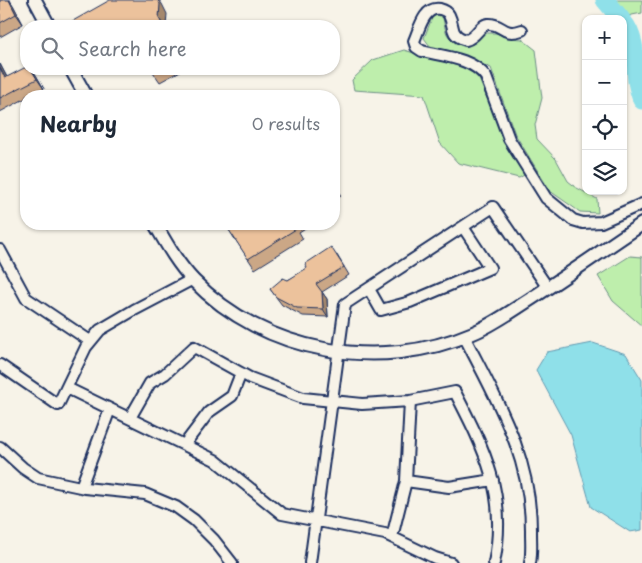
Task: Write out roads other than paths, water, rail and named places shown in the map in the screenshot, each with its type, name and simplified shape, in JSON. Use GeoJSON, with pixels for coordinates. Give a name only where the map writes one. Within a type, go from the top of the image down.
{"type":"FeatureCollection","features":[{"type":"Feature","properties":{"kind":"street"},"geometry":{"type":"LineString","coordinates":[[35,0],[46,20]]}},
{"type":"Feature","properties":{"kind":"street"},"geometry":{"type":"LineString","coordinates":[[522,30],[509,33],[496,25],[490,24],[481,28],[471,38],[461,38],[453,32],[447,12],[442,9],[435,9],[426,14],[414,41],[416,47],[422,51],[468,63],[481,70],[486,77],[509,140],[546,198],[573,220],[583,223],[601,222],[642,204]]}},
{"type":"Feature","properties":{"kind":"street"},"geometry":{"type":"LineString","coordinates":[[74,75],[83,90]]}},
{"type":"Feature","properties":{"kind":"street"},"geometry":{"type":"LineString","coordinates":[[310,563],[345,304],[493,207],[548,288]]}},
{"type":"Feature","properties":{"kind":"street"},"geometry":{"type":"LineString","coordinates":[[159,230],[181,266],[207,293],[233,312],[260,327],[306,345],[340,352],[368,354],[399,352],[438,345],[464,336],[494,322],[642,224]]}},
{"type":"Feature","properties":{"kind":"street"},"geometry":{"type":"LineString","coordinates":[[369,289],[382,310],[410,302],[490,268],[463,226]]}},
{"type":"Feature","properties":{"kind":"street"},"geometry":{"type":"LineString","coordinates":[[0,250],[26,298],[90,341]]}},
{"type":"Feature","properties":{"kind":"street"},"geometry":{"type":"LineString","coordinates":[[0,365],[58,405],[68,388],[86,347],[100,330],[193,279]]}},
{"type":"Feature","properties":{"kind":"street"},"geometry":{"type":"LineString","coordinates":[[464,336],[513,434],[526,478],[532,509],[530,563]]}},
{"type":"Feature","properties":{"kind":"street"},"geometry":{"type":"LineString","coordinates":[[130,418],[150,383],[165,374],[194,347],[250,378],[303,398],[362,404],[410,401],[455,392],[481,442],[493,480],[498,508],[494,563]]}},
{"type":"Feature","properties":{"kind":"street"},"geometry":{"type":"LineString","coordinates":[[184,445],[209,412],[232,396],[241,373]]}},
{"type":"Feature","properties":{"kind":"street"},"geometry":{"type":"LineString","coordinates":[[68,388],[215,460],[282,514],[385,534],[435,558],[451,563]]}},
{"type":"Feature","properties":{"kind":"street"},"geometry":{"type":"LineString","coordinates":[[392,537],[406,481],[410,401]]}},
{"type":"Feature","properties":{"kind":"street"},"geometry":{"type":"LineString","coordinates":[[81,488],[110,409]]}},
{"type":"Feature","properties":{"kind":"street"},"geometry":{"type":"LineString","coordinates":[[0,447],[23,468],[38,478],[81,488],[145,494],[176,507],[200,527],[232,563]]}},
{"type":"Feature","properties":{"kind":"street"},"geometry":{"type":"LineString","coordinates":[[406,481],[449,488],[493,480]]}},
{"type":"Feature","properties":{"kind":"water"},"geometry":{"type":"Polygon","coordinates":[[[593,343],[626,354],[642,380],[642,530],[630,532],[591,507],[571,435],[536,370],[547,352],[593,343]]]}},
{"type":"Feature","properties":{"kind":"waterway"},"geometry":{"type":"LineString","coordinates":[[605,0],[618,15]]}},
{"type":"Feature","properties":{"kind":"waterway"},"geometry":{"type":"LineString","coordinates":[[627,28],[633,42],[637,81],[642,100]]}}]}
